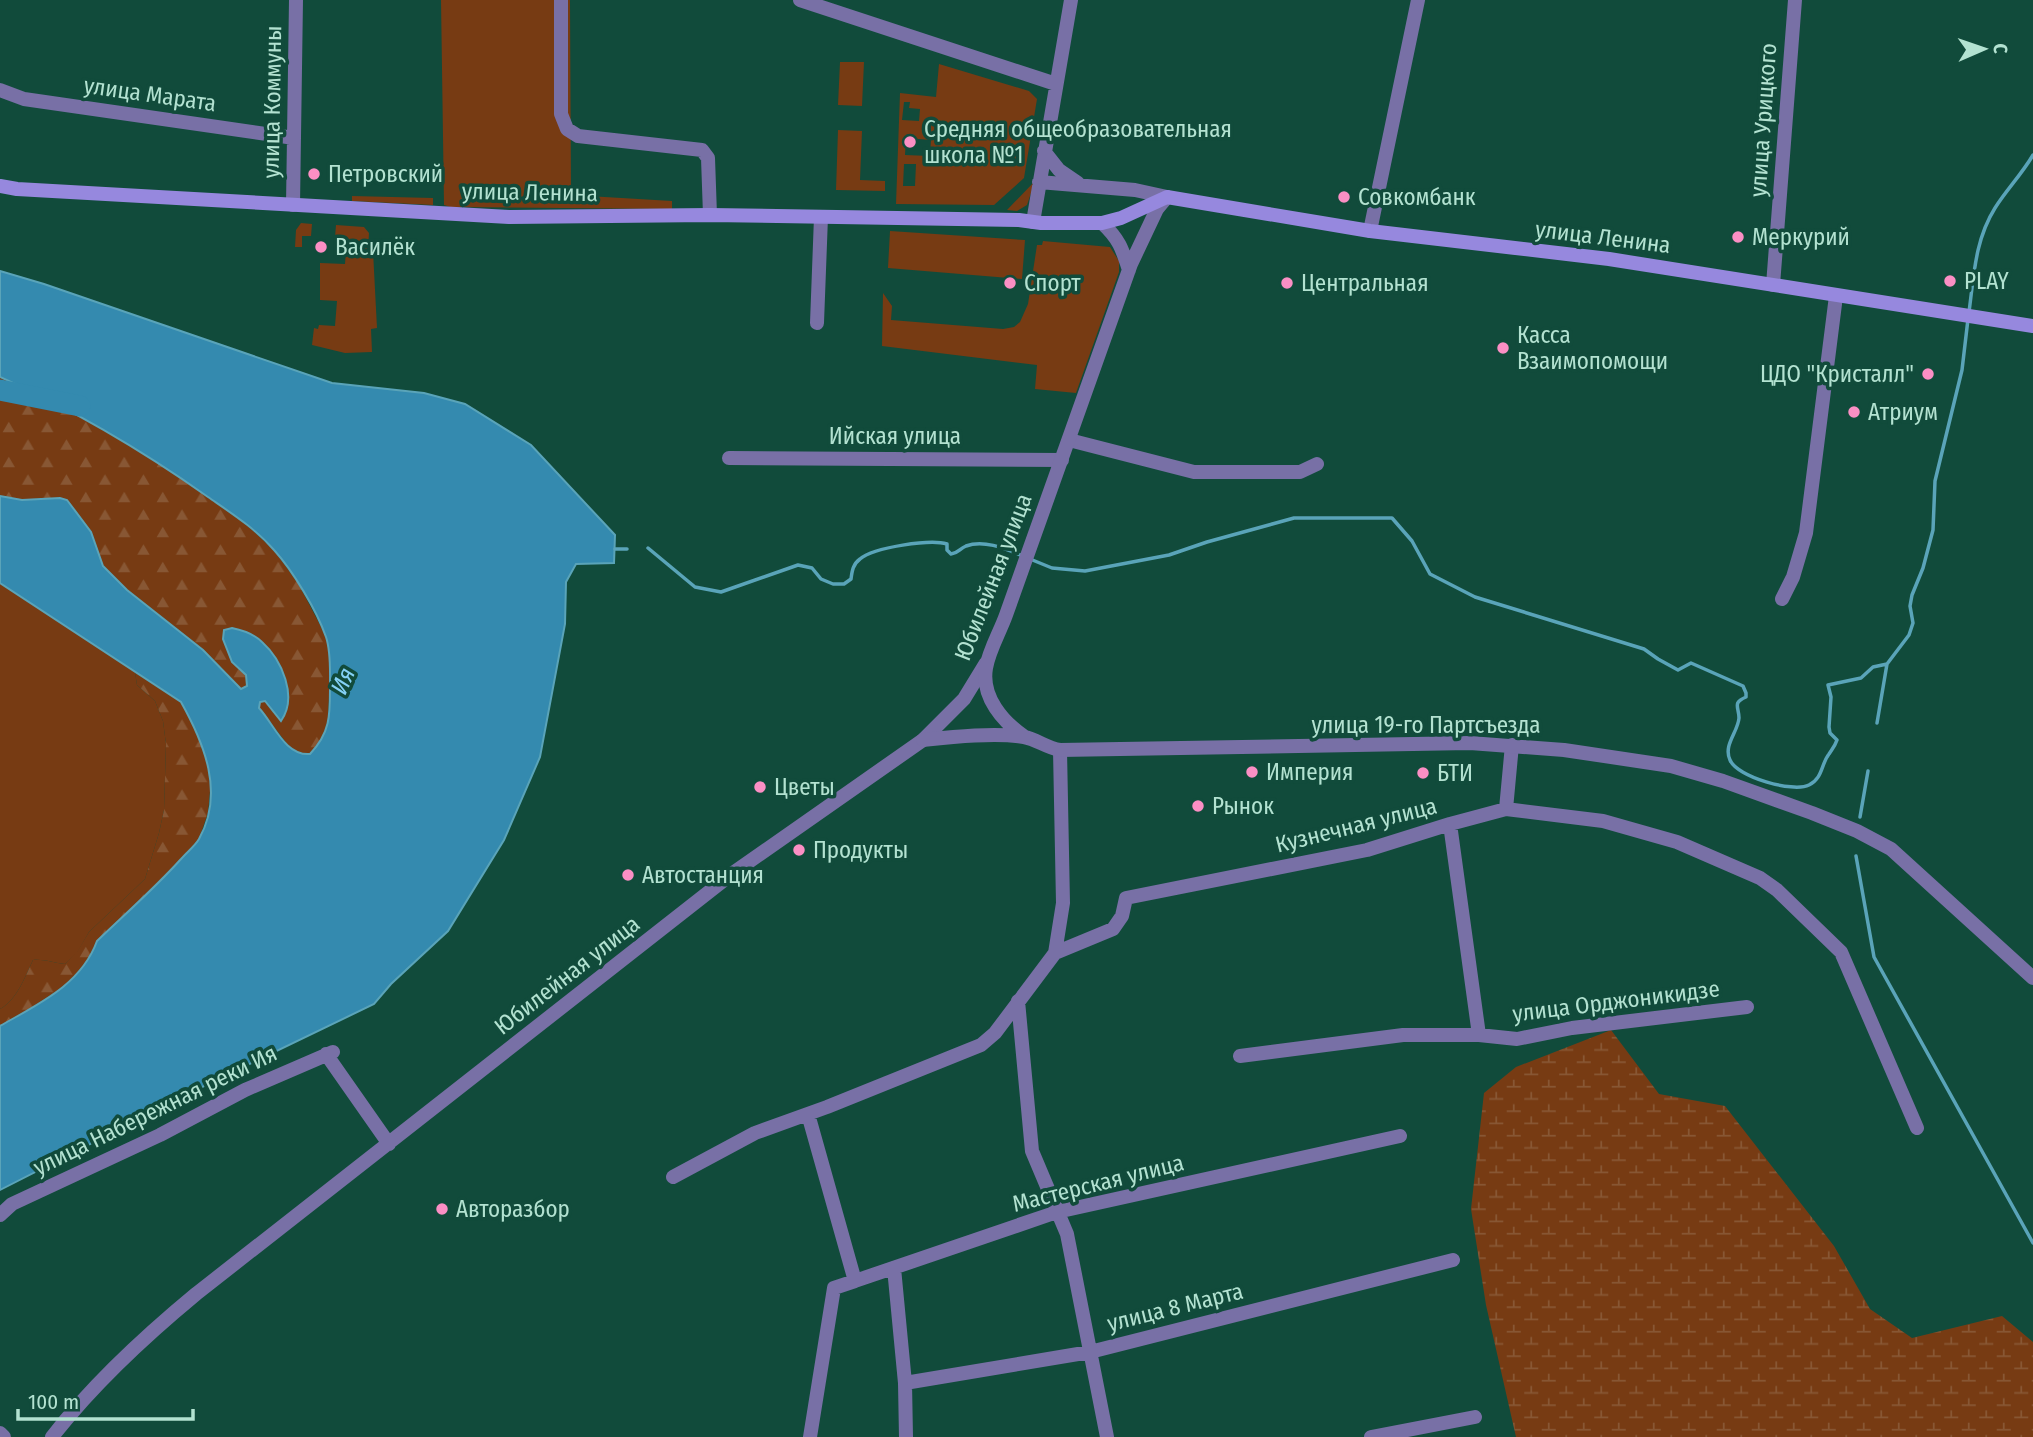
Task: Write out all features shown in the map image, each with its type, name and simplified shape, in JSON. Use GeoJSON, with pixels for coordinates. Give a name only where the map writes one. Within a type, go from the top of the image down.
{"type":"FeatureCollection","features":[{"type":"Feature","properties":{"kind":"main road","name":"улица Ленина"},"geometry":{"type":"LineString","coordinates":[[0,186],[509,217],[710,215],[1102,223],[1121,218],[1167,197],[1370,231],[1609,259],[2032,324]]}},
{"type":"Feature","properties":{"kind":"street","name":"улица Коммуны"},"geometry":{"type":"LineString","coordinates":[[293,205],[296,0]]}},
{"type":"Feature","properties":{"kind":"street"},"geometry":{"type":"LineString","coordinates":[[561,0],[561,114],[567,129],[578,136],[702,150],[708,158],[710,215]]}},
{"type":"Feature","properties":{"kind":"street"},"geometry":{"type":"LineString","coordinates":[[800,0],[837,5],[1056,83]]}},
{"type":"Feature","properties":{"kind":"street"},"geometry":{"type":"LineString","coordinates":[[1026,221],[1036,201],[1071,0]]}},
{"type":"Feature","properties":{"kind":"street"},"geometry":{"type":"LineString","coordinates":[[1370,231],[1418,0]]}},
{"type":"Feature","properties":{"kind":"street","name":"улица Урицкого"},"geometry":{"type":"LineString","coordinates":[[1773,285],[1794,0]]}},
{"type":"Feature","properties":{"kind":"street","name":"улица Марата"},"geometry":{"type":"LineString","coordinates":[[0,90],[24,99],[294,138]]}},
{"type":"Feature","properties":{"kind":"street"},"geometry":{"type":"LineString","coordinates":[[1044,151],[1059,170],[1081,185]]}},
{"type":"Feature","properties":{"kind":"street"},"geometry":{"type":"LineString","coordinates":[[1039,182],[1123,189],[1167,197]]}},
{"type":"Feature","properties":{"kind":"street"},"geometry":{"type":"LineString","coordinates":[[1121,218],[1128,212],[1129,204],[1128,194],[1123,189]]}},
{"type":"Feature","properties":{"kind":"street","name":"Юбилейная улица"},"geometry":{"type":"LineString","coordinates":[[52,1437],[103,1379],[166,1320],[733,873],[923,740],[964,699],[988,658],[1025,562],[1129,270],[1157,209],[1167,197]]}},
{"type":"Feature","properties":{"kind":"street"},"geometry":{"type":"LineString","coordinates":[[817,323],[821,217]]}},
{"type":"Feature","properties":{"kind":"street"},"geometry":{"type":"LineString","coordinates":[[1102,223],[1116,235],[1129,270]]}},
{"type":"Feature","properties":{"kind":"street"},"geometry":{"type":"LineString","coordinates":[[1783,598],[1793,577],[1806,533],[1836,296]]}},
{"type":"Feature","properties":{"kind":"street"},"geometry":{"type":"LineString","coordinates":[[1069,440],[1194,472],[1300,472],[1317,464]]}},
{"type":"Feature","properties":{"kind":"street","name":"Ийская улица"},"geometry":{"type":"LineString","coordinates":[[729,458],[1062,460]]}},
{"type":"Feature","properties":{"kind":"street"},"geometry":{"type":"LineString","coordinates":[[988,658],[985,677],[988,694],[1003,717],[1026,737]]}},
{"type":"Feature","properties":{"kind":"street","name":"улица 19-го Партсъезда"},"geometry":{"type":"LineString","coordinates":[[923,740],[957,736],[1026,737],[1047,748],[1060,750],[1470,743],[1620,757],[1681,769],[1736,786],[1857,831],[1891,849],[2033,978]]}},
{"type":"Feature","properties":{"kind":"street"},"geometry":{"type":"LineString","coordinates":[[1506,809],[1512,745]]}},
{"type":"Feature","properties":{"kind":"street"},"geometry":{"type":"LineString","coordinates":[[673,1178],[755,1132],[808,1114],[981,1045],[995,1033],[1055,953],[1063,903],[1060,750]]}},
{"type":"Feature","properties":{"kind":"street","name":"Кузнечная улица"},"geometry":{"type":"LineString","coordinates":[[1055,953],[1113,929],[1122,916],[1126,898],[1367,850],[1506,809],[1603,821],[1677,842],[1743,869],[1777,890],[1841,952],[1917,1128]]}},
{"type":"Feature","properties":{"kind":"street"},"geometry":{"type":"LineString","coordinates":[[1450,824],[1479,1035]]}},
{"type":"Feature","properties":{"kind":"street"},"geometry":{"type":"LineString","coordinates":[[1018,1001],[1032,1151],[1067,1234],[1107,1437]]}},
{"type":"Feature","properties":{"kind":"street","name":"улица Орджоникидзе"},"geometry":{"type":"LineString","coordinates":[[1240,1055],[1403,1035],[1479,1035],[1517,1039],[1572,1028],[1747,1007]]}},
{"type":"Feature","properties":{"kind":"street","name":"улица Набережная реки Ия"},"geometry":{"type":"LineString","coordinates":[[0,1215],[12,1203],[88,1170],[245,1090],[330,1053],[389,1144]]}},
{"type":"Feature","properties":{"kind":"street"},"geometry":{"type":"LineString","coordinates":[[808,1114],[855,1281],[834,1288],[810,1437]]}},
{"type":"Feature","properties":{"kind":"street","name":"Мастерская улица"},"geometry":{"type":"LineString","coordinates":[[855,1281],[1057,1212],[1399,1136]]}},
{"type":"Feature","properties":{"kind":"street","name":"улица 8 Марта"},"geometry":{"type":"LineString","coordinates":[[905,1383],[1090,1352],[1453,1260]]}},
{"type":"Feature","properties":{"kind":"street"},"geometry":{"type":"LineString","coordinates":[[894,1268],[905,1383],[906,1437]]}},
{"type":"Feature","properties":{"kind":"street"},"geometry":{"type":"LineString","coordinates":[[1371,1437],[1475,1417]]}},
{"type":"Feature","properties":{"kind":"street"},"geometry":{"type":"LineString","coordinates":[[0,1433],[4,1437]]}},
{"type":"Feature","properties":{"kind":"green space"},"geometry":{"type":"Polygon","coordinates":[[[441,0],[570,0],[571,195],[672,201],[672,209],[444,205],[441,0]]]}},
{"type":"Feature","properties":{"kind":"green space"},"geometry":{"type":"Polygon","coordinates":[[[840,62],[864,62],[862,106],[838,105],[840,62]]]}},
{"type":"Feature","properties":{"kind":"green space"},"geometry":{"type":"Polygon","coordinates":[[[939,64],[1029,91],[1037,99],[1024,178],[994,205],[896,204],[900,93],[936,97],[939,64]],[[904,102],[902,120],[919,121],[920,109],[909,108],[910,102],[904,102]],[[906,138],[905,155],[930,156],[931,140],[906,138]],[[904,164],[903,186],[915,186],[916,164],[904,164]]]}},
{"type":"Feature","properties":{"kind":"green space"},"geometry":{"type":"Polygon","coordinates":[[[838,130],[862,131],[860,180],[885,181],[885,191],[836,190],[838,130]]]}},
{"type":"Feature","properties":{"kind":"green space"},"geometry":{"type":"Polygon","coordinates":[[[1035,181],[1027,205],[1017,211],[1007,210],[1035,181]]]}},
{"type":"Feature","properties":{"kind":"green space"},"geometry":{"type":"Polygon","coordinates":[[[352,196],[433,198],[433,205],[352,201],[352,196]]]}},
{"type":"Feature","properties":{"kind":"green space"},"geometry":{"type":"Polygon","coordinates":[[[301,223],[312,224],[311,236],[302,236],[302,247],[295,247],[296,230],[301,223]]]}},
{"type":"Feature","properties":{"kind":"green space"},"geometry":{"type":"Polygon","coordinates":[[[336,225],[364,227],[369,233],[368,250],[373,251],[377,328],[371,329],[372,352],[345,353],[312,345],[314,328],[318,329],[319,325],[335,326],[337,301],[320,300],[320,263],[345,264],[346,250],[342,249],[343,238],[335,237],[336,225]]]}},
{"type":"Feature","properties":{"kind":"green space"},"geometry":{"type":"Polygon","coordinates":[[[890,231],[1025,240],[1022,279],[888,268],[890,231]]]}},
{"type":"Feature","properties":{"kind":"green space"},"geometry":{"type":"Polygon","coordinates":[[[1043,241],[1110,247],[1119,261],[1119,272],[1076,393],[1035,389],[1037,365],[882,346],[883,293],[892,306],[891,320],[1003,329],[1014,327],[1020,322],[1028,304],[1037,245],[1042,245],[1043,241]]]}},
{"type":"Feature","properties":{"kind":"green space"},"geometry":{"type":"Polygon","coordinates":[[[0,377],[61,405],[141,451],[245,523],[274,550],[298,583],[327,638],[330,663],[328,726],[321,742],[310,754],[296,753],[291,749],[259,708],[260,701],[265,701],[282,721],[289,692],[238,669],[246,675],[247,687],[241,689],[203,650],[127,590],[103,566],[91,532],[67,500],[22,500],[0,496],[0,377]]]}},
{"type":"Feature","properties":{"kind":"green space"},"geometry":{"type":"Polygon","coordinates":[[[0,583],[135,672],[137,685],[155,701],[163,721],[166,744],[164,810],[145,879],[89,932],[77,953],[65,964],[33,960],[16,994],[0,1009],[0,583]]]}},
{"type":"Feature","properties":{"kind":"green space"},"geometry":{"type":"Polygon","coordinates":[[[135,672],[181,702],[206,755],[211,780],[208,813],[199,839],[169,873],[97,941],[90,956],[69,981],[57,992],[0,1026],[0,1009],[16,994],[33,960],[65,964],[77,952],[89,932],[145,879],[164,810],[166,744],[163,721],[155,701],[137,685],[135,672]]]}},
{"type":"Feature","properties":{"kind":"green space"},"geometry":{"type":"Polygon","coordinates":[[[1611,1030],[1659,1094],[1725,1106],[1834,1246],[1870,1309],[1912,1338],[2002,1316],[2033,1342],[2033,1437],[1516,1437],[1486,1305],[1471,1209],[1484,1093],[1516,1067],[1611,1030]]]}},
{"type":"Feature","properties":{"kind":"water"},"geometry":{"type":"Polygon","coordinates":[[[0,271],[332,383],[424,393],[465,404],[531,445],[615,535],[614,563],[576,564],[566,582],[565,624],[540,757],[504,840],[448,931],[391,984],[374,1004],[210,1083],[0,1190],[0,1026],[57,992],[69,981],[90,956],[97,941],[195,844],[207,822],[211,786],[204,751],[181,702],[0,583],[0,496],[22,500],[67,500],[91,532],[103,566],[127,590],[203,650],[241,689],[247,686],[246,675],[232,662],[223,639],[224,630],[236,629],[259,639],[281,669],[288,690],[288,701],[281,721],[265,701],[260,702],[259,708],[287,745],[301,753],[310,754],[326,730],[330,673],[328,643],[317,615],[289,569],[259,535],[183,479],[132,447],[55,403],[0,377],[0,271]]]}},
{"type":"Feature","properties":{"kind":"waterway"},"geometry":{"type":"LineString","coordinates":[[1969,312],[1976,258],[1988,220],[2033,155]]}},
{"type":"Feature","properties":{"kind":"waterway"},"geometry":{"type":"LineString","coordinates":[[1030,559],[1052,568],[1085,571],[1169,555],[1294,518],[1392,518],[1412,541],[1430,574],[1475,597],[1644,649],[1678,670],[1691,663],[1743,686],[1746,697],[1737,706],[1739,718],[1728,749],[1730,760],[1743,772],[1766,782],[1791,787],[1809,785],[1819,775],[1837,740],[1830,733],[1829,727],[1831,697],[1828,685],[1861,678],[1873,667],[1887,664],[1909,635],[1913,623],[1910,606],[1912,595],[1923,568],[1933,530],[1935,481],[1962,370],[1968,319]]}},
{"type":"Feature","properties":{"kind":"waterway","name":"Ия"},"geometry":{"type":"LineString","coordinates":[[0,390],[80,406]]}},
{"type":"Feature","properties":{"kind":"waterway"},"geometry":{"type":"LineString","coordinates":[[648,548],[695,587],[721,592],[798,565],[812,568],[821,579],[833,584],[844,584],[851,579],[856,563],[867,555],[916,543],[947,544],[947,550],[951,554],[973,544],[987,544],[1023,556]]}},
{"type":"Feature","properties":{"kind":"waterway"},"geometry":{"type":"LineString","coordinates":[[615,549],[627,549]]}},
{"type":"Feature","properties":{"kind":"waterway"},"geometry":{"type":"LineString","coordinates":[[1877,723],[1887,664]]}},
{"type":"Feature","properties":{"kind":"waterway"},"geometry":{"type":"LineString","coordinates":[[1860,817],[1868,771]]}},
{"type":"Feature","properties":{"kind":"waterway"},"geometry":{"type":"LineString","coordinates":[[1856,856],[1874,957],[2033,1243]]}},
{"type":"Feature","properties":{"kind":"place","name":"Средняя общеобразовательная школа №1"},"geometry":{"type":"Point","coordinates":[910,142]}},
{"type":"Feature","properties":{"kind":"place","name":"Петровский"},"geometry":{"type":"Point","coordinates":[314,174]}},
{"type":"Feature","properties":{"kind":"place","name":"Совкомбанк"},"geometry":{"type":"Point","coordinates":[1344,197]}},
{"type":"Feature","properties":{"kind":"place","name":"Меркурий"},"geometry":{"type":"Point","coordinates":[1738,237]}},
{"type":"Feature","properties":{"kind":"place","name":"Василёк"},"geometry":{"type":"Point","coordinates":[321,247]}},
{"type":"Feature","properties":{"kind":"place","name":"PLAY"},"geometry":{"type":"Point","coordinates":[1950,281]}},
{"type":"Feature","properties":{"kind":"place","name":"Спорт"},"geometry":{"type":"Point","coordinates":[1010,283]}},
{"type":"Feature","properties":{"kind":"place","name":"Центральная"},"geometry":{"type":"Point","coordinates":[1287,283]}},
{"type":"Feature","properties":{"kind":"place","name":"Касса Взаимопомощи"},"geometry":{"type":"Point","coordinates":[1503,348]}},
{"type":"Feature","properties":{"kind":"place","name":"ЦДО \"Кристалл\""},"geometry":{"type":"Point","coordinates":[1928,374]}},
{"type":"Feature","properties":{"kind":"place","name":"Атриум"},"geometry":{"type":"Point","coordinates":[1854,412]}},
{"type":"Feature","properties":{"kind":"place","name":"Империя"},"geometry":{"type":"Point","coordinates":[1252,772]}},
{"type":"Feature","properties":{"kind":"place","name":"БТИ"},"geometry":{"type":"Point","coordinates":[1423,773]}},
{"type":"Feature","properties":{"kind":"place","name":"Цветы"},"geometry":{"type":"Point","coordinates":[760,787]}},
{"type":"Feature","properties":{"kind":"place","name":"Рынок"},"geometry":{"type":"Point","coordinates":[1198,806]}},
{"type":"Feature","properties":{"kind":"place","name":"Продукты"},"geometry":{"type":"Point","coordinates":[799,850]}},
{"type":"Feature","properties":{"kind":"place","name":"Автостанция"},"geometry":{"type":"Point","coordinates":[628,875]}},
{"type":"Feature","properties":{"kind":"place","name":"Авторазбор"},"geometry":{"type":"Point","coordinates":[442,1209]}}]}
